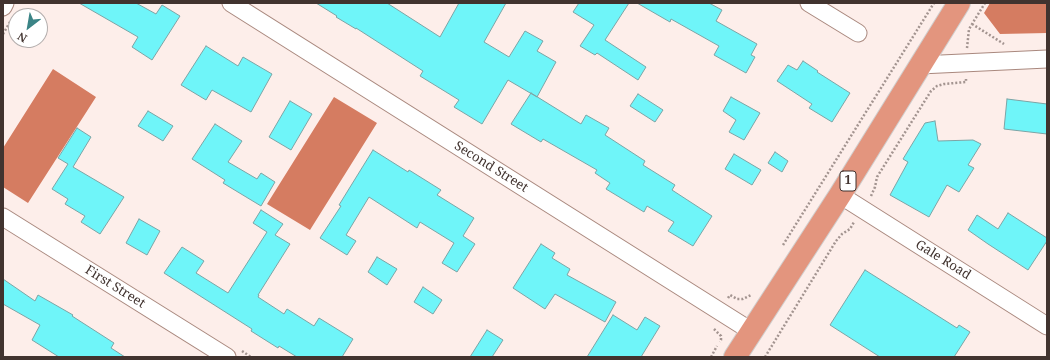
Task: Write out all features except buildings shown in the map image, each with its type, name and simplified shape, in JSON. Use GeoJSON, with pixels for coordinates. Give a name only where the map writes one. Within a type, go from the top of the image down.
{"type":"FeatureCollection","features":[{"type":"Feature","properties":{"kind":"highway","name":"1"},"geometry":{"type":"LineString","coordinates":[[735,357],[840,195],[959,3]]}},
{"type":"Feature","properties":{"kind":"street"},"geometry":{"type":"LineString","coordinates":[[3,7],[5,3]]}},
{"type":"Feature","properties":{"kind":"street","name":"Second Street"},"geometry":{"type":"LineString","coordinates":[[231,3],[751,331]]}},
{"type":"Feature","properties":{"kind":"street"},"geometry":{"type":"LineString","coordinates":[[809,3],[858,33]]}},
{"type":"Feature","properties":{"kind":"street"},"geometry":{"type":"LineString","coordinates":[[920,65],[1047,59]]}},
{"type":"Feature","properties":{"kind":"street","name":"Gale Road"},"geometry":{"type":"LineString","coordinates":[[840,195],[1047,326]]}},
{"type":"Feature","properties":{"kind":"street","name":"First Street"},"geometry":{"type":"LineString","coordinates":[[3,217],[227,357]]}},
{"type":"Feature","properties":{"kind":"path"},"geometry":{"type":"LineString","coordinates":[[779,250],[934,3]]}},
{"type":"Feature","properties":{"kind":"path"},"geometry":{"type":"LineString","coordinates":[[967,49],[969,29],[985,3]]}},
{"type":"Feature","properties":{"kind":"path"},"geometry":{"type":"LineString","coordinates":[[972,24],[1007,46]]}},
{"type":"Feature","properties":{"kind":"path"},"geometry":{"type":"LineString","coordinates":[[872,194],[877,177],[931,91],[937,86],[944,84],[966,82],[966,76]]}},
{"type":"Feature","properties":{"kind":"path"},"geometry":{"type":"LineString","coordinates":[[765,357],[836,241],[842,234],[850,229],[853,223]]}},
{"type":"Feature","properties":{"kind":"path"},"geometry":{"type":"LineString","coordinates":[[730,295],[737,299],[743,299],[749,296],[754,290]]}},
{"type":"Feature","properties":{"kind":"path"},"geometry":{"type":"LineString","coordinates":[[711,357],[721,340],[721,336],[714,329],[712,324]]}},
{"type":"Feature","properties":{"kind":"shaded area"},"geometry":{"type":"Polygon","coordinates":[[[990,3],[1047,3],[1047,33],[1000,34],[984,13],[990,3]]]}},
{"type":"Feature","properties":{"kind":"shaded area"},"geometry":{"type":"Polygon","coordinates":[[[53,69],[96,97],[28,203],[3,187],[3,148],[53,69]]]}},
{"type":"Feature","properties":{"kind":"shaded area"},"geometry":{"type":"Polygon","coordinates":[[[334,97],[377,123],[310,230],[267,204],[334,97]]]}}]}
